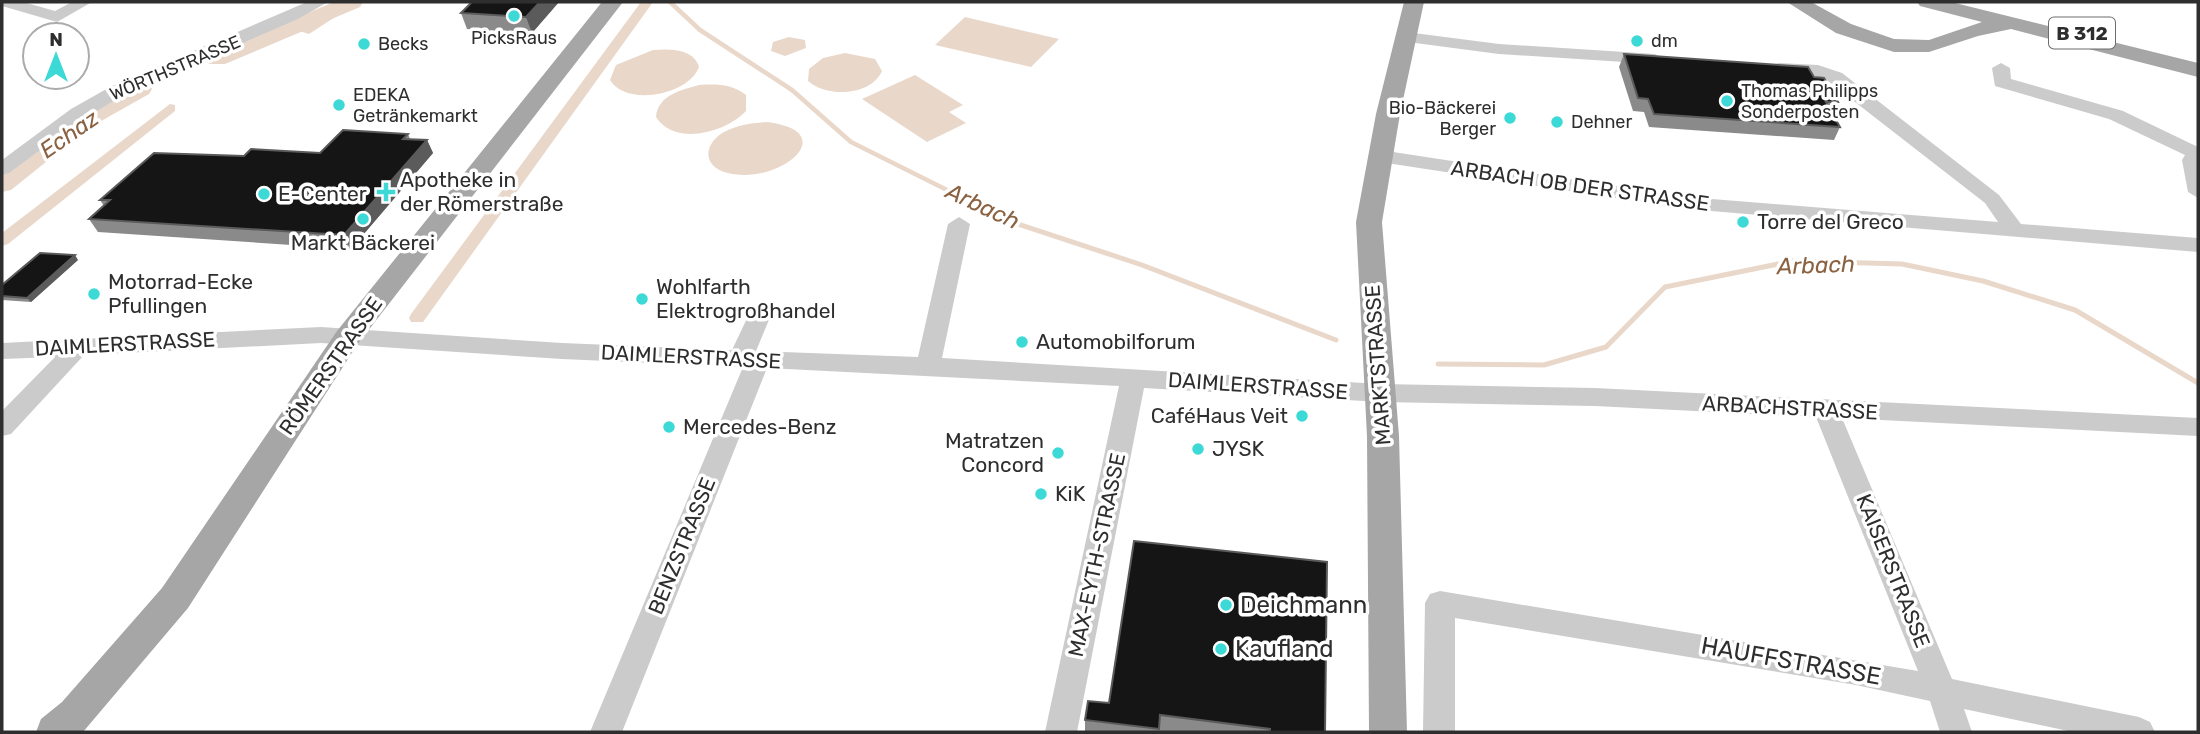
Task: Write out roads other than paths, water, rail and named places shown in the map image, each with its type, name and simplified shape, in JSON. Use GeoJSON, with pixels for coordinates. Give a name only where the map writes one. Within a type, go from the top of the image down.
{"type":"FeatureCollection","features":[{"type":"Feature","properties":{"kind":"main road","name":"RÖMERSTRASSE"},"geometry":{"type":"LineString","coordinates":[[55,732],[76,714],[175,598],[347,338],[613,2]]}},
{"type":"Feature","properties":{"kind":"main road","name":"MARKTSTRASSE"},"geometry":{"type":"LineString","coordinates":[[1388,732],[1381,393],[1369,222],[1380,156],[1414,2]]}},
{"type":"Feature","properties":{"kind":"main road","name":"B 312"},"geometry":{"type":"LineString","coordinates":[[1797,2],[1850,31],[1889,43],[1927,46],[1976,28],[1990,27],[2051,32],[2198,70]]}},
{"type":"Feature","properties":{"kind":"main road"},"geometry":{"type":"LineString","coordinates":[[1913,2],[1943,20],[1951,37]]}},
{"type":"Feature","properties":{"kind":"main road"},"geometry":{"type":"LineString","coordinates":[[1927,2],[2051,32]]}},
{"type":"Feature","properties":{"kind":"main road","name":"B 312"},"geometry":{"type":"LineString","coordinates":[[1964,3],[2198,63]]}},
{"type":"Feature","properties":{"kind":"street"},"geometry":{"type":"LineString","coordinates":[[5,2],[57,16],[84,2]]}},
{"type":"Feature","properties":{"kind":"street","name":"WÖRTHSTRASSE"},"geometry":{"type":"LineString","coordinates":[[2,169],[88,107],[179,63],[269,28],[320,2]]}},
{"type":"Feature","properties":{"kind":"street"},"geometry":{"type":"LineString","coordinates":[[1406,37],[1499,49],[1670,60]]}},
{"type":"Feature","properties":{"kind":"street"},"geometry":{"type":"LineString","coordinates":[[1764,67],[1818,71],[1835,77],[1992,199],[2014,229]]}},
{"type":"Feature","properties":{"kind":"street"},"geometry":{"type":"LineString","coordinates":[[2001,68],[2002,82],[2116,115],[2198,154],[2192,160],[2198,192]]}},
{"type":"Feature","properties":{"kind":"street","name":"ARBACH OB DER STRASSE"},"geometry":{"type":"LineString","coordinates":[[1380,156],[1687,203],[2198,245]]}},
{"type":"Feature","properties":{"kind":"street"},"geometry":{"type":"LineString","coordinates":[[928,366],[959,224]]}},
{"type":"Feature","properties":{"kind":"street","name":"BENZSTRASSE"},"geometry":{"type":"LineString","coordinates":[[606,732],[749,360],[759,315]]}},
{"type":"Feature","properties":{"kind":"street","name":"DAIMLERSTRASSE"},"geometry":{"type":"LineString","coordinates":[[2,351],[229,338],[347,338],[749,360],[928,366],[1381,393]]}},
{"type":"Feature","properties":{"kind":"street"},"geometry":{"type":"LineString","coordinates":[[2,426],[79,346]]}},
{"type":"Feature","properties":{"kind":"street","name":"MAX-EYTH-STRASSE"},"geometry":{"type":"LineString","coordinates":[[1061,732],[1133,378]]}},
{"type":"Feature","properties":{"kind":"street","name":"ARBACHSTRASSE"},"geometry":{"type":"LineString","coordinates":[[1381,393],[1595,397],[2198,428]]}},
{"type":"Feature","properties":{"kind":"street","name":"KAISERSTRASSE"},"geometry":{"type":"LineString","coordinates":[[1826,410],[1941,689],[1956,732]]}},
{"type":"Feature","properties":{"kind":"street","name":"HAUFFSTRASSE"},"geometry":{"type":"LineString","coordinates":[[1439,732],[1440,603],[1673,640],[1941,689],[2139,732]]}},
{"type":"Feature","properties":{"kind":"waterway"},"geometry":{"type":"LineString","coordinates":[[305,31],[352,2]]}},
{"type":"Feature","properties":{"kind":"waterway","name":"Echaz"},"geometry":{"type":"LineString","coordinates":[[217,59],[352,2]]}},
{"type":"Feature","properties":{"kind":"waterway"},"geometry":{"type":"LineString","coordinates":[[417,318],[647,2]]}},
{"type":"Feature","properties":{"kind":"waterway","name":"Arbach"},"geometry":{"type":"LineString","coordinates":[[670,2],[700,30],[792,90],[851,142],[957,195]]}},
{"type":"Feature","properties":{"kind":"waterway","name":"Echaz"},"geometry":{"type":"LineString","coordinates":[[2,184],[78,124],[140,89]]}},
{"type":"Feature","properties":{"kind":"waterway"},"geometry":{"type":"LineString","coordinates":[[2,241],[170,108]]}},
{"type":"Feature","properties":{"kind":"waterway","name":"Arbach"},"geometry":{"type":"LineString","coordinates":[[953,194],[1006,220],[1142,265],[1336,340]]}},
{"type":"Feature","properties":{"kind":"waterway","name":"Arbach"},"geometry":{"type":"LineString","coordinates":[[1438,364],[1544,365],[1606,347],[1665,287],[1793,261],[1902,264],[1983,281],[2075,310],[2198,383]]}},
{"type":"Feature","properties":{"kind":"place","name":"PicksRaus"},"geometry":{"type":"Point","coordinates":[514,16]}},
{"type":"Feature","properties":{"kind":"place","name":"dm"},"geometry":{"type":"Point","coordinates":[1637,41]}},
{"type":"Feature","properties":{"kind":"place","name":"Becks"},"geometry":{"type":"Point","coordinates":[364,44]}},
{"type":"Feature","properties":{"kind":"place","name":"Thomas Philipps Sonderposten"},"geometry":{"type":"Point","coordinates":[1727,101]}},
{"type":"Feature","properties":{"kind":"place","name":"EDEKA Getränkemarkt"},"geometry":{"type":"Point","coordinates":[339,105]}},
{"type":"Feature","properties":{"kind":"place","name":"Bio-Bäckerei Berger"},"geometry":{"type":"Point","coordinates":[1510,118]}},
{"type":"Feature","properties":{"kind":"place","name":"Dehner"},"geometry":{"type":"Point","coordinates":[1557,122]}},
{"type":"Feature","properties":{"kind":"place","name":"Apotheke in der Römerstraße"},"geometry":{"type":"Point","coordinates":[386,192]}},
{"type":"Feature","properties":{"kind":"place","name":"E-Center"},"geometry":{"type":"Point","coordinates":[264,194]}},
{"type":"Feature","properties":{"kind":"place","name":"Markt Bäckerei"},"geometry":{"type":"Point","coordinates":[363,219]}},
{"type":"Feature","properties":{"kind":"place","name":"Torre del Greco"},"geometry":{"type":"Point","coordinates":[1743,222]}},
{"type":"Feature","properties":{"kind":"place","name":"Motorrad-Ecke Pfullingen"},"geometry":{"type":"Point","coordinates":[94,294]}},
{"type":"Feature","properties":{"kind":"place","name":"Wohlfarth Elektrogroßhandel"},"geometry":{"type":"Point","coordinates":[642,299]}},
{"type":"Feature","properties":{"kind":"place","name":"Automobilforum"},"geometry":{"type":"Point","coordinates":[1022,342]}},
{"type":"Feature","properties":{"kind":"place","name":"CaféHaus Veit"},"geometry":{"type":"Point","coordinates":[1302,416]}},
{"type":"Feature","properties":{"kind":"place","name":"Mercedes-Benz"},"geometry":{"type":"Point","coordinates":[669,427]}},
{"type":"Feature","properties":{"kind":"place","name":"JYSK"},"geometry":{"type":"Point","coordinates":[1198,449]}},
{"type":"Feature","properties":{"kind":"place","name":"Matratzen Concord"},"geometry":{"type":"Point","coordinates":[1058,453]}},
{"type":"Feature","properties":{"kind":"place","name":"KiK"},"geometry":{"type":"Point","coordinates":[1041,494]}},
{"type":"Feature","properties":{"kind":"place","name":"Deichmann"},"geometry":{"type":"Point","coordinates":[1226,605]}},
{"type":"Feature","properties":{"kind":"place","name":"Kaufland"},"geometry":{"type":"Point","coordinates":[1221,649]}}]}
